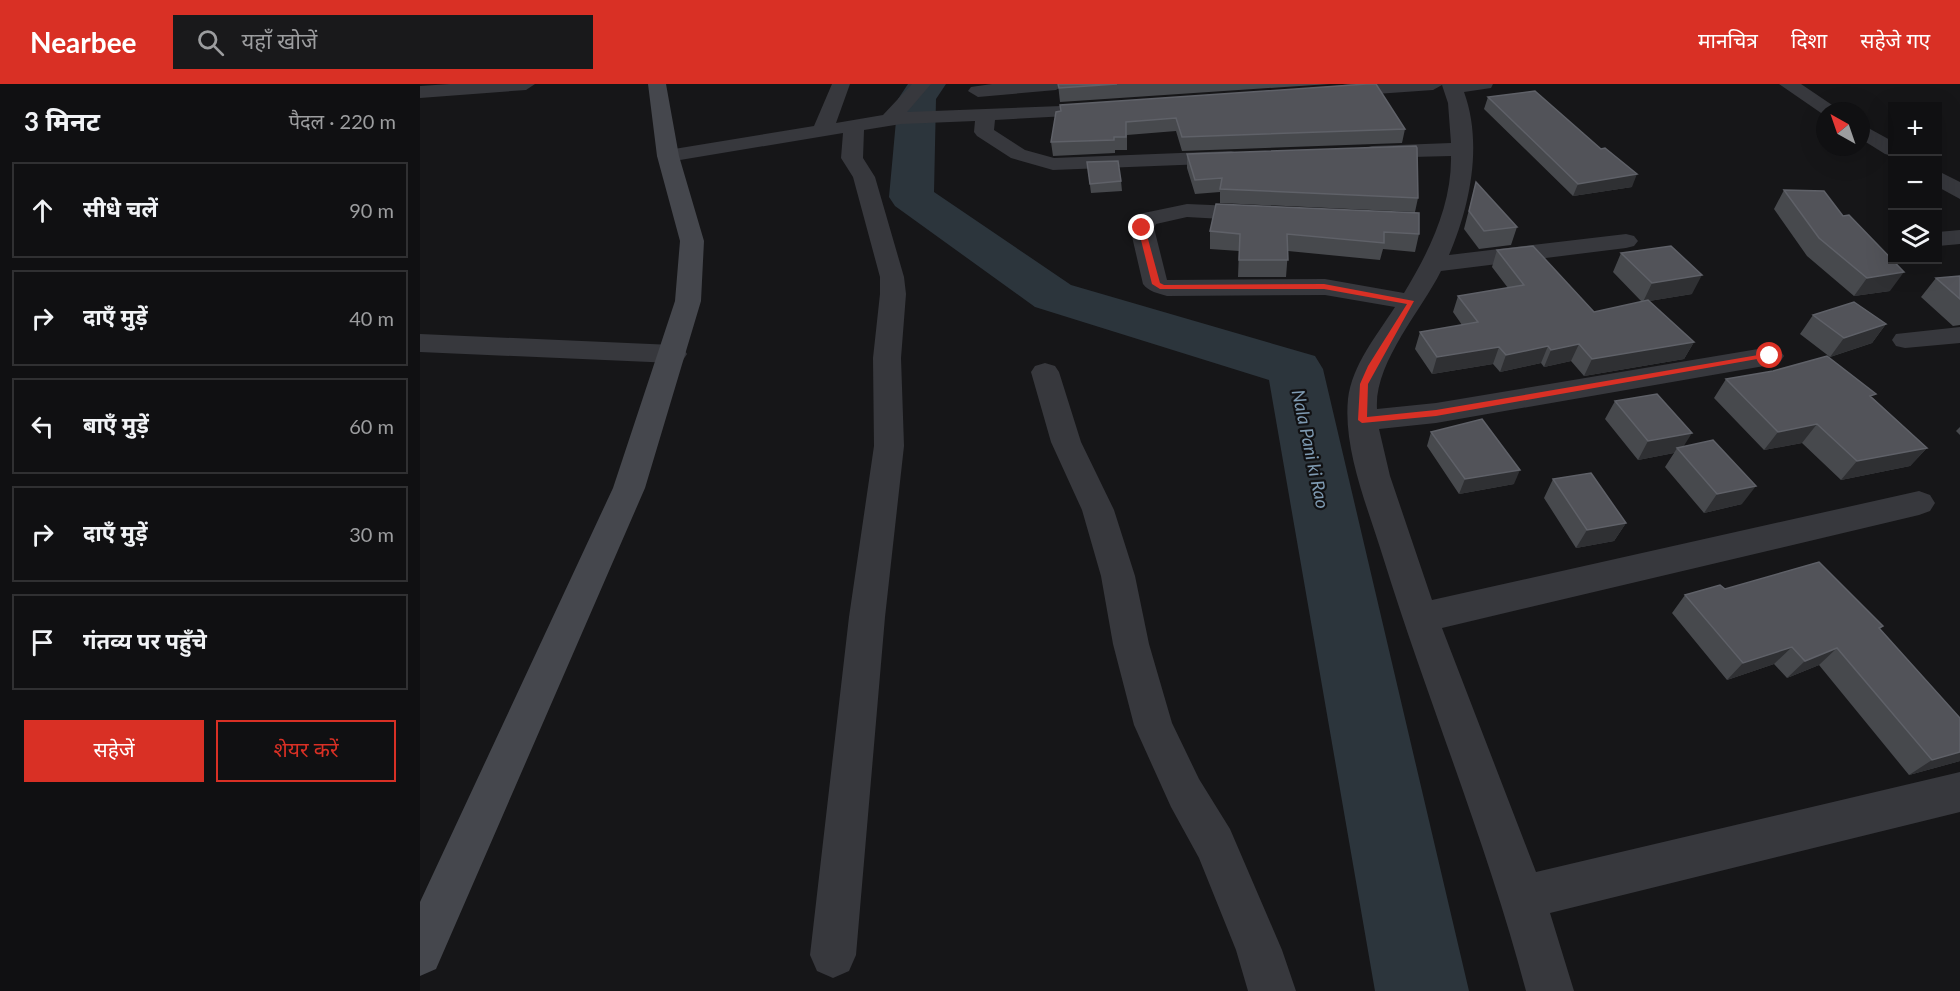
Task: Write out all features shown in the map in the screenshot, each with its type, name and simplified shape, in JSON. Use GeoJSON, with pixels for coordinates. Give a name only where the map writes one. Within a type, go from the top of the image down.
{"type":"FeatureCollection","features":[{"type":"Feature","properties":{"kind":"street"},"geometry":{"type":"LineString","coordinates":[[420,92],[526,84]]}},
{"type":"Feature","properties":{"kind":"street"},"geometry":{"type":"LineString","coordinates":[[420,953],[629,488],[688,301],[693,266],[692,241],[668,156],[657,84]]}},
{"type":"Feature","properties":{"kind":"street"},"geometry":{"type":"LineString","coordinates":[[833,955],[867,617],[889,446],[887,358],[892,277],[866,181],[838,128],[841,84]]}},
{"type":"Feature","properties":{"kind":"street"},"geometry":{"type":"LineString","coordinates":[[895,119],[922,84]]}},
{"type":"Feature","properties":{"kind":"street"},"geometry":{"type":"LineString","coordinates":[[950,116],[980,87],[1056,84]]}},
{"type":"Feature","properties":{"kind":"street"},"geometry":{"type":"LineString","coordinates":[[1788,84],[1817,102]]}},
{"type":"Feature","properties":{"kind":"street"},"geometry":{"type":"LineString","coordinates":[[1308,93],[1456,85],[1462,148],[1458,198],[1440,224],[1435,264],[1372,366],[1364,384],[1362,420],[1376,480],[1419,618],[1524,897],[1550,991]]}},
{"type":"Feature","properties":{"kind":"street"},"geometry":{"type":"LineString","coordinates":[[668,156],[895,119],[1129,106]]}},
{"type":"Feature","properties":{"kind":"street"},"geometry":{"type":"LineString","coordinates":[[985,115],[984,132],[995,141],[1033,160],[1053,164],[1252,157]]}},
{"type":"Feature","properties":{"kind":"street"},"geometry":{"type":"LineString","coordinates":[[1870,136],[1888,147]]}},
{"type":"Feature","properties":{"kind":"street"},"geometry":{"type":"LineString","coordinates":[[1357,153],[1462,148]]}},
{"type":"Feature","properties":{"kind":"street"},"geometry":{"type":"LineString","coordinates":[[1942,181],[1960,192]]}},
{"type":"Feature","properties":{"kind":"street"},"geometry":{"type":"LineString","coordinates":[[1278,215],[1185,212],[1164,213],[1147,219],[1142,228],[1156,284],[1167,288],[1324,287],[1412,302]]}},
{"type":"Feature","properties":{"kind":"street"},"geometry":{"type":"LineString","coordinates":[[1942,239],[1960,237]]}},
{"type":"Feature","properties":{"kind":"street"},"geometry":{"type":"LineString","coordinates":[[1435,264],[1626,242]]}},
{"type":"Feature","properties":{"kind":"street"},"geometry":{"type":"LineString","coordinates":[[1905,340],[1960,335]]}},
{"type":"Feature","properties":{"kind":"street"},"geometry":{"type":"LineString","coordinates":[[420,343],[673,354]]}},
{"type":"Feature","properties":{"kind":"street"},"geometry":{"type":"LineString","coordinates":[[1362,420],[1436,413],[1770,356]]}},
{"type":"Feature","properties":{"kind":"street"},"geometry":{"type":"LineString","coordinates":[[1044,372],[1066,442],[1098,510],[1118,576],[1131,644],[1153,725],[1185,793],[1215,844],[1259,950],[1272,991]]}},
{"type":"Feature","properties":{"kind":"street"},"geometry":{"type":"LineString","coordinates":[[1419,618],[1919,502]]}},
{"type":"Feature","properties":{"kind":"street"},"geometry":{"type":"LineString","coordinates":[[1524,897],[1960,792]]}},
{"type":"Feature","properties":{"kind":"building"},"geometry":{"type":"Polygon","coordinates":[[[1058,84],[1117,84],[1059,88],[1058,84]]]}},
{"type":"Feature","properties":{"kind":"building"},"geometry":{"type":"Polygon","coordinates":[[[1376,84],[1405,129],[1182,137],[1176,118],[1126,122],[1126,137],[1114,137],[1114,140],[1051,142],[1056,112],[1061,111],[1060,105],[1376,84]]]}},
{"type":"Feature","properties":{"kind":"building"},"geometry":{"type":"Polygon","coordinates":[[[1535,91],[1601,149],[1605,148],[1637,174],[1578,184],[1488,97],[1535,91]]]}},
{"type":"Feature","properties":{"kind":"building"},"geometry":{"type":"Polygon","coordinates":[[[1416,146],[1418,198],[1220,189],[1222,178],[1195,180],[1187,154],[1416,146]]]}},
{"type":"Feature","properties":{"kind":"building"},"geometry":{"type":"Polygon","coordinates":[[[1118,161],[1121,181],[1090,184],[1087,162],[1118,161]]]}},
{"type":"Feature","properties":{"kind":"building"},"geometry":{"type":"Polygon","coordinates":[[[1476,182],[1517,227],[1484,231],[1469,211],[1476,182]]]}},
{"type":"Feature","properties":{"kind":"building"},"geometry":{"type":"Polygon","coordinates":[[[1784,190],[1824,191],[1843,216],[1849,215],[1888,255],[1888,264],[1896,264],[1904,272],[1867,278],[1819,238],[1784,190]]]}},
{"type":"Feature","properties":{"kind":"building"},"geometry":{"type":"Polygon","coordinates":[[[1216,204],[1419,213],[1419,234],[1384,232],[1384,243],[1287,234],[1288,260],[1239,260],[1240,234],[1210,231],[1216,204]]]}},
{"type":"Feature","properties":{"kind":"building"},"geometry":{"type":"Polygon","coordinates":[[[1533,246],[1594,312],[1648,300],[1694,342],[1592,359],[1579,344],[1551,350],[1548,346],[1506,355],[1499,347],[1437,357],[1420,332],[1478,322],[1458,296],[1524,285],[1497,250],[1533,246]]]}},
{"type":"Feature","properties":{"kind":"building"},"geometry":{"type":"Polygon","coordinates":[[[1671,246],[1702,275],[1652,283],[1621,253],[1671,246]]]}},
{"type":"Feature","properties":{"kind":"building"},"geometry":{"type":"Polygon","coordinates":[[[1960,276],[1960,299],[1936,278],[1960,276]]]}},
{"type":"Feature","properties":{"kind":"building"},"geometry":{"type":"Polygon","coordinates":[[[1854,302],[1886,324],[1844,338],[1813,315],[1854,302]]]}},
{"type":"Feature","properties":{"kind":"building"},"geometry":{"type":"Polygon","coordinates":[[[1827,356],[1876,394],[1870,396],[1927,448],[1857,461],[1817,424],[1778,432],[1726,379],[1773,371],[1827,356]]]}},
{"type":"Feature","properties":{"kind":"building"},"geometry":{"type":"Polygon","coordinates":[[[1657,394],[1692,433],[1648,441],[1615,401],[1657,394]]]}},
{"type":"Feature","properties":{"kind":"building"},"geometry":{"type":"Polygon","coordinates":[[[1482,419],[1520,470],[1465,479],[1431,432],[1482,419]]]}},
{"type":"Feature","properties":{"kind":"building"},"geometry":{"type":"Polygon","coordinates":[[[1713,440],[1756,486],[1717,494],[1677,448],[1713,440]]]}},
{"type":"Feature","properties":{"kind":"building"},"geometry":{"type":"Polygon","coordinates":[[[1591,473],[1626,523],[1587,530],[1553,479],[1591,473]]]}},
{"type":"Feature","properties":{"kind":"building"},"geometry":{"type":"Polygon","coordinates":[[[1819,562],[1883,626],[1879,628],[1960,718],[1960,752],[1932,760],[1837,648],[1805,661],[1792,647],[1743,663],[1685,595],[1720,585],[1725,589],[1819,562]]]}},
{"type":"Feature","properties":{"kind":"waterway","name":"Nala Pani ki Rao"},"geometry":{"type":"LineString","coordinates":[[927,84],[917,99],[911,197],[1053,296],[1295,369],[1422,991]]}},
{"type":"Feature","properties":{"kind":"route"},"geometry":{"type":"LineString","coordinates":[[1142,228],[1156,284],[1163,288],[1324,287],[1370,293],[1412,302],[1372,366],[1364,384],[1362,420],[1436,413],[1770,356]]}}]}
